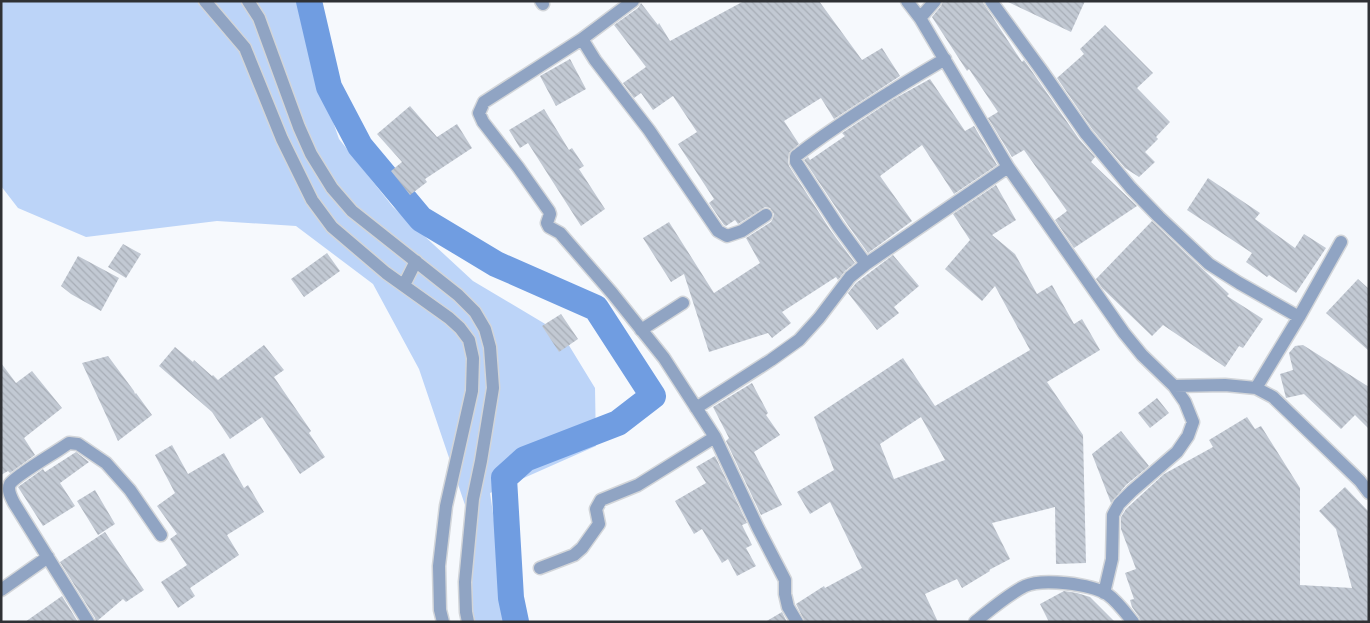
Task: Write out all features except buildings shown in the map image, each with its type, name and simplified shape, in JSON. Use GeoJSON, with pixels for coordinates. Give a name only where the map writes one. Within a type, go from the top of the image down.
{"type":"FeatureCollection","features":[{"type":"Feature","properties":{"kind":"street"},"geometry":{"type":"LineString","coordinates":[[205,1],[245,48],[282,139],[312,200],[332,227],[358,251],[449,318],[469,340],[473,358],[472,391],[446,506],[439,566],[440,610],[443,622]]}},
{"type":"Feature","properties":{"kind":"street"},"geometry":{"type":"LineString","coordinates":[[248,1],[259,18],[299,127],[311,154],[332,188],[352,211],[458,295],[475,312],[484,329],[490,347],[493,388],[473,499],[465,582],[468,622]]}},
{"type":"Feature","properties":{"kind":"street"},"geometry":{"type":"LineString","coordinates":[[633,1],[582,39],[484,102],[479,113],[483,122],[549,211],[547,223],[549,227],[560,233],[612,293],[664,358],[715,437],[785,580],[785,594],[788,607],[797,622]]}},
{"type":"Feature","properties":{"kind":"street"},"geometry":{"type":"LineString","coordinates":[[907,1],[920,18],[945,59],[1008,167],[1124,333],[1174,386],[1185,402],[1193,422],[1188,436],[1177,452],[1132,491],[1119,504],[1113,514],[1112,559],[1104,593]]}},
{"type":"Feature","properties":{"kind":"street"},"geometry":{"type":"LineString","coordinates":[[920,18],[936,1]]}},
{"type":"Feature","properties":{"kind":"street"},"geometry":{"type":"LineString","coordinates":[[990,1],[1086,134],[1131,188],[1159,217],[1209,264],[1238,283],[1299,317]]}},
{"type":"Feature","properties":{"kind":"street"},"geometry":{"type":"LineString","coordinates":[[582,39],[595,60],[649,130],[718,231],[727,236],[742,231],[766,215]]}},
{"type":"Feature","properties":{"kind":"street"},"geometry":{"type":"LineString","coordinates":[[866,264],[838,226],[796,162],[796,156],[863,109],[945,59]]}},
{"type":"Feature","properties":{"kind":"street"},"geometry":{"type":"LineString","coordinates":[[696,408],[799,340],[819,318],[850,277],[866,264],[1008,167]]}},
{"type":"Feature","properties":{"kind":"street"},"geometry":{"type":"LineString","coordinates":[[1256,388],[1341,242]]}},
{"type":"Feature","properties":{"kind":"street"},"geometry":{"type":"LineString","coordinates":[[404,285],[416,261]]}},
{"type":"Feature","properties":{"kind":"street"},"geometry":{"type":"LineString","coordinates":[[641,330],[682,303]]}},
{"type":"Feature","properties":{"kind":"street"},"geometry":{"type":"LineString","coordinates":[[1174,386],[1225,385],[1256,388],[1273,397],[1360,481],[1369,493]]}},
{"type":"Feature","properties":{"kind":"street"},"geometry":{"type":"LineString","coordinates":[[540,568],[574,556],[582,548],[599,524],[596,509],[601,500],[638,485],[715,437]]}},
{"type":"Feature","properties":{"kind":"street"},"geometry":{"type":"LineString","coordinates":[[88,622],[14,503],[9,491],[10,484],[69,444],[78,444],[106,463],[130,490],[162,535]]}},
{"type":"Feature","properties":{"kind":"street"},"geometry":{"type":"LineString","coordinates":[[1,590],[48,557]]}},
{"type":"Feature","properties":{"kind":"street"},"geometry":{"type":"LineString","coordinates":[[975,622],[1025,586],[1039,582],[1070,583],[1104,593],[1124,610],[1134,622]]}},
{"type":"Feature","properties":{"kind":"shaded area"},"geometry":{"type":"Polygon","coordinates":[[[1,1],[317,1],[312,61],[339,139],[393,207],[473,281],[562,334],[595,388],[596,446],[490,493],[509,622],[462,622],[470,565],[465,505],[419,369],[373,284],[296,226],[217,221],[86,237],[18,208],[1,186],[1,1]]]}},
{"type":"Feature","properties":{"kind":"waterway"},"geometry":{"type":"LineString","coordinates":[[309,1],[329,87],[360,146],[421,219],[496,264],[596,308],[653,396],[618,423],[525,459],[504,478],[511,598],[516,622]]}}]}
